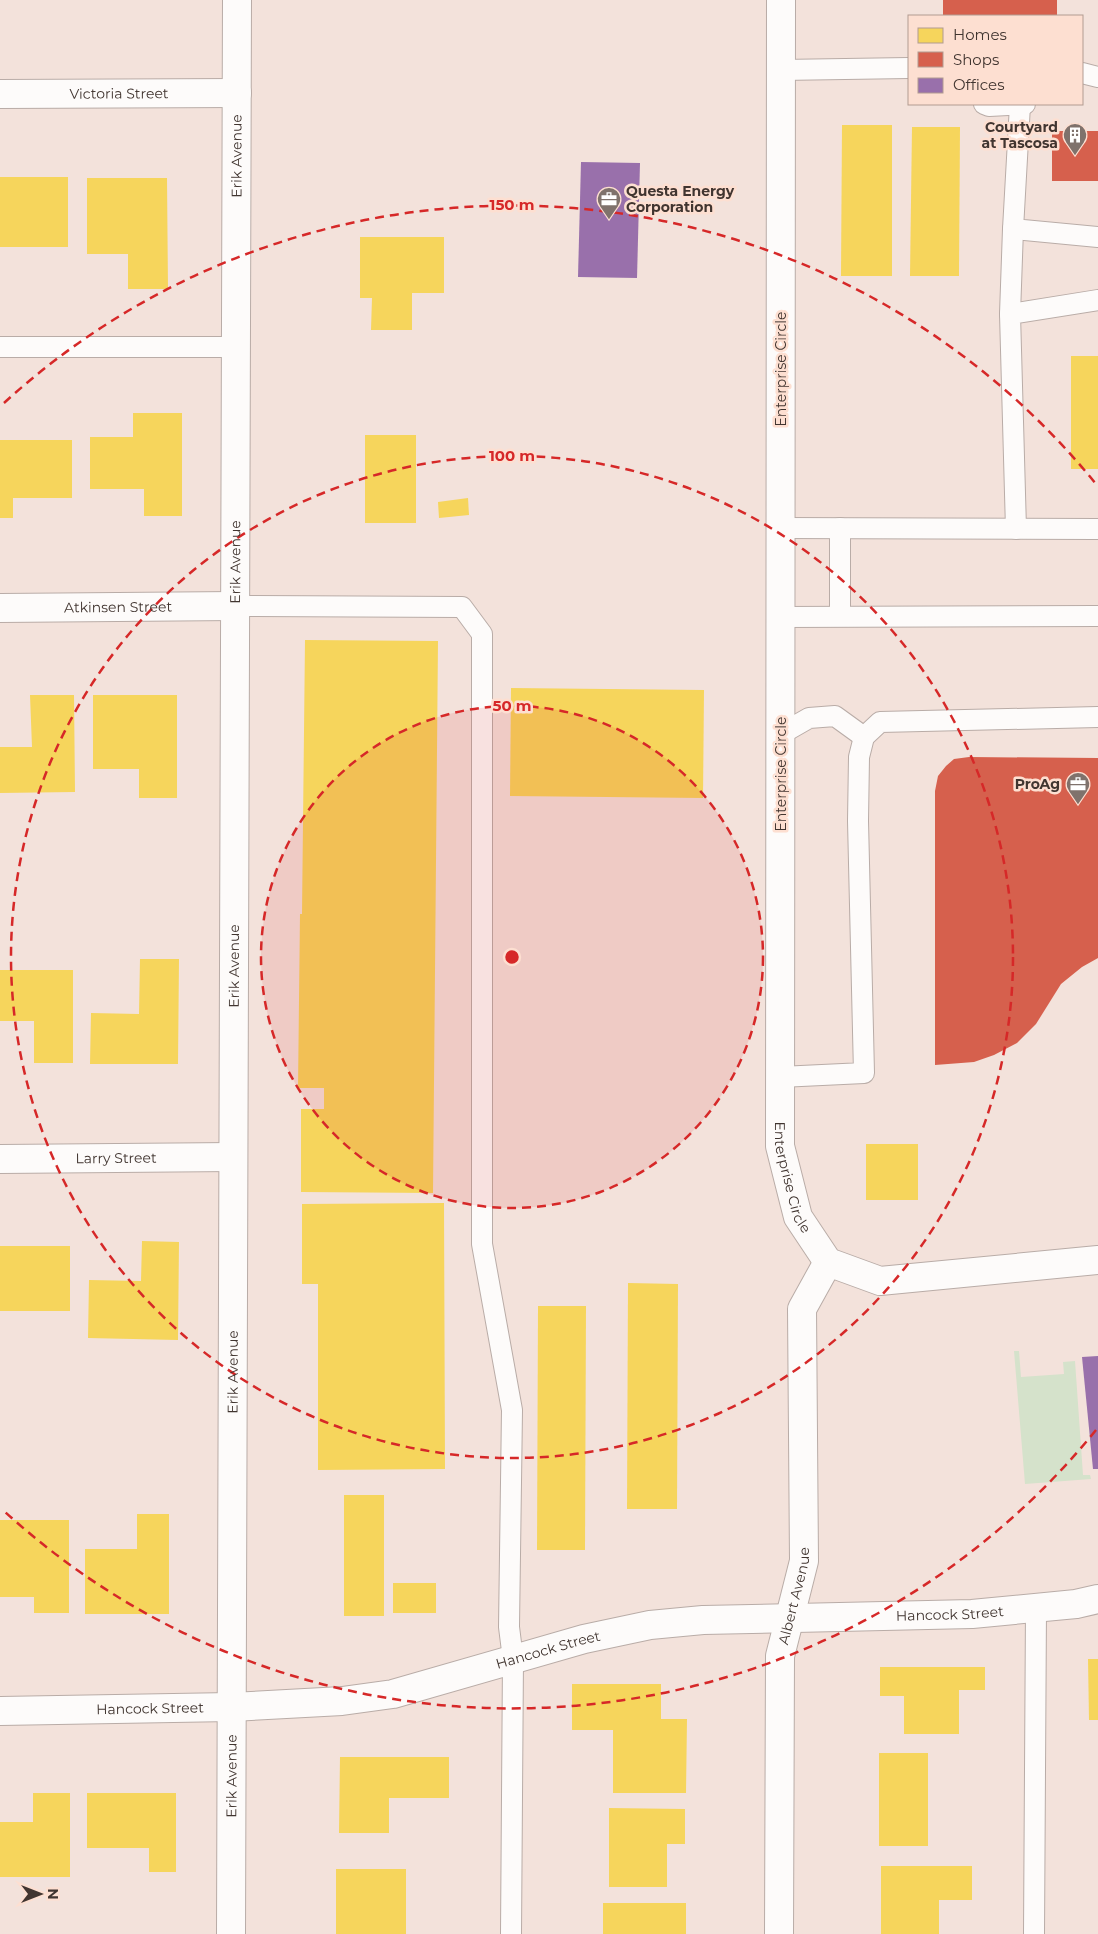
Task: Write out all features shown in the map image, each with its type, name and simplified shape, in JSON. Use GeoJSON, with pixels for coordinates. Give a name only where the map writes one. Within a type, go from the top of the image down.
{"type":"FeatureCollection","features":[{"type":"Feature","properties":{"kind":"street","name":"Erik Avenue"},"geometry":{"type":"LineString","coordinates":[[231,1934],[237,0]]}},
{"type":"Feature","properties":{"kind":"street","name":"Enterprise Circle"},"geometry":{"type":"LineString","coordinates":[[781,0],[780,1146],[798,1217],[828,1262]]}},
{"type":"Feature","properties":{"kind":"street","name":"Victoria Street"},"geometry":{"type":"LineString","coordinates":[[0,94],[237,93]]}},
{"type":"Feature","properties":{"kind":"street","name":"Atkinsen Street"},"geometry":{"type":"LineString","coordinates":[[0,608],[235,606]]}},
{"type":"Feature","properties":{"kind":"street","name":"Larry Street"},"geometry":{"type":"LineString","coordinates":[[0,1159],[234,1157]]}},
{"type":"Feature","properties":{"kind":"street"},"geometry":{"type":"LineString","coordinates":[[828,1262],[880,1281],[1098,1260]]}},
{"type":"Feature","properties":{"kind":"street","name":"Albert Avenue"},"geometry":{"type":"LineString","coordinates":[[779,1934],[780,1656],[804,1561],[802,1309],[828,1262]]}},
{"type":"Feature","properties":{"kind":"street","name":"Hancock Street"},"geometry":{"type":"LineString","coordinates":[[0,1711],[231,1707],[342,1701],[392,1694],[440,1682],[584,1639],[650,1625],[703,1620],[972,1614],[1036,1609],[1098,1600]]}},
{"type":"Feature","properties":{"kind":"lane"},"geometry":{"type":"LineString","coordinates":[[781,70],[908,68]]}},
{"type":"Feature","properties":{"kind":"lane"},"geometry":{"type":"LineString","coordinates":[[986,105],[1006,105]]}},
{"type":"Feature","properties":{"kind":"lane"},"geometry":{"type":"LineString","coordinates":[[1016,528],[1010,314],[1013,229],[1023,105]]}},
{"type":"Feature","properties":{"kind":"lane"},"geometry":{"type":"LineString","coordinates":[[1013,229],[1098,237]]}},
{"type":"Feature","properties":{"kind":"lane"},"geometry":{"type":"LineString","coordinates":[[1010,314],[1098,300]]}},
{"type":"Feature","properties":{"kind":"lane"},"geometry":{"type":"LineString","coordinates":[[0,347],[236,347]]}},
{"type":"Feature","properties":{"kind":"lane"},"geometry":{"type":"LineString","coordinates":[[781,528],[1098,529]]}},
{"type":"Feature","properties":{"kind":"lane"},"geometry":{"type":"LineString","coordinates":[[840,528],[840,616]]}},
{"type":"Feature","properties":{"kind":"lane"},"geometry":{"type":"LineString","coordinates":[[235,606],[462,607],[482,634],[482,1244],[512,1410],[509,1627],[513,1659],[511,1934]]}},
{"type":"Feature","properties":{"kind":"lane"},"geometry":{"type":"LineString","coordinates":[[781,617],[1098,616]]}},
{"type":"Feature","properties":{"kind":"lane"},"geometry":{"type":"LineString","coordinates":[[781,734],[809,718],[835,716],[864,737]]}},
{"type":"Feature","properties":{"kind":"lane"},"geometry":{"type":"LineString","coordinates":[[780,1076],[864,1073],[858,821],[859,757],[864,737],[880,722],[1098,717]]}},
{"type":"Feature","properties":{"kind":"lane"},"geometry":{"type":"LineString","coordinates":[[1034,1934],[1036,1609]]}},
{"type":"Feature","properties":{"kind":"green space"},"geometry":{"type":"Polygon","coordinates":[[[1014,1351],[1019,1351],[1021,1377],[1064,1374],[1063,1362],[1075,1361],[1083,1475],[1090,1475],[1091,1479],[1025,1484],[1014,1351]]]}},
{"type":"Feature","properties":{"kind":"building: Homes"},"geometry":{"type":"Polygon","coordinates":[[[842,125],[892,125],[892,276],[841,276],[842,125]]]}},
{"type":"Feature","properties":{"kind":"building: Homes"},"geometry":{"type":"Polygon","coordinates":[[[912,127],[960,127],[959,276],[910,276],[912,127]]]}},
{"type":"Feature","properties":{"kind":"building: Homes"},"geometry":{"type":"Polygon","coordinates":[[[0,177],[68,177],[68,247],[0,247],[0,177]]]}},
{"type":"Feature","properties":{"kind":"building: Homes"},"geometry":{"type":"Polygon","coordinates":[[[87,178],[167,178],[168,289],[128,289],[128,254],[87,254],[87,178]]]}},
{"type":"Feature","properties":{"kind":"building: Homes"},"geometry":{"type":"Polygon","coordinates":[[[360,237],[444,237],[444,293],[412,293],[412,330],[371,330],[372,298],[360,298],[360,237]]]}},
{"type":"Feature","properties":{"kind":"building: Homes"},"geometry":{"type":"Polygon","coordinates":[[[1071,356],[1098,356],[1098,469],[1071,469],[1071,356]]]}},
{"type":"Feature","properties":{"kind":"building: Homes"},"geometry":{"type":"Polygon","coordinates":[[[133,413],[182,413],[182,516],[144,516],[144,489],[90,489],[90,437],[133,437],[133,413]]]}},
{"type":"Feature","properties":{"kind":"building: Homes"},"geometry":{"type":"Polygon","coordinates":[[[365,435],[416,435],[416,523],[365,523],[365,435]]]}},
{"type":"Feature","properties":{"kind":"building: Homes"},"geometry":{"type":"Polygon","coordinates":[[[0,440],[72,440],[72,498],[13,498],[13,518],[0,518],[0,440]]]}},
{"type":"Feature","properties":{"kind":"building: Homes"},"geometry":{"type":"Polygon","coordinates":[[[468,498],[469,515],[439,518],[438,502],[468,498]]]}},
{"type":"Feature","properties":{"kind":"building: Homes"},"geometry":{"type":"Polygon","coordinates":[[[305,640],[438,641],[433,1193],[301,1192],[301,1109],[324,1109],[324,1088],[298,1088],[305,640]]]}},
{"type":"Feature","properties":{"kind":"building: Homes"},"geometry":{"type":"Polygon","coordinates":[[[511,688],[704,690],[703,798],[510,796],[511,688]]]}},
{"type":"Feature","properties":{"kind":"building: Homes"},"geometry":{"type":"Polygon","coordinates":[[[30,695],[74,695],[75,792],[0,793],[0,747],[32,747],[30,695]]]}},
{"type":"Feature","properties":{"kind":"building: Homes"},"geometry":{"type":"Polygon","coordinates":[[[93,695],[177,695],[177,798],[139,798],[139,769],[93,769],[93,695]]]}},
{"type":"Feature","properties":{"kind":"building: Homes"},"geometry":{"type":"Polygon","coordinates":[[[140,959],[179,959],[178,1064],[90,1064],[91,1013],[139,1014],[140,959]]]}},
{"type":"Feature","properties":{"kind":"building: Homes"},"geometry":{"type":"Polygon","coordinates":[[[0,970],[73,970],[73,1063],[34,1063],[34,1021],[0,1021],[0,970]]]}},
{"type":"Feature","properties":{"kind":"building: Homes"},"geometry":{"type":"Polygon","coordinates":[[[866,1144],[918,1144],[918,1200],[866,1200],[866,1144]]]}},
{"type":"Feature","properties":{"kind":"building: Homes"},"geometry":{"type":"Polygon","coordinates":[[[444,1203],[445,1469],[318,1470],[318,1284],[302,1284],[302,1204],[444,1203]]]}},
{"type":"Feature","properties":{"kind":"building: Homes"},"geometry":{"type":"Polygon","coordinates":[[[142,1241],[179,1242],[178,1340],[88,1338],[89,1280],[141,1281],[142,1241]]]}},
{"type":"Feature","properties":{"kind":"building: Homes"},"geometry":{"type":"Polygon","coordinates":[[[0,1246],[70,1246],[70,1311],[0,1311],[0,1246]]]}},
{"type":"Feature","properties":{"kind":"building: Homes"},"geometry":{"type":"Polygon","coordinates":[[[628,1283],[678,1284],[677,1509],[627,1509],[628,1283]]]}},
{"type":"Feature","properties":{"kind":"building: Homes"},"geometry":{"type":"Polygon","coordinates":[[[538,1306],[586,1306],[585,1550],[537,1550],[538,1306]]]}},
{"type":"Feature","properties":{"kind":"building: Homes"},"geometry":{"type":"Polygon","coordinates":[[[344,1495],[384,1495],[384,1616],[344,1616],[344,1495]]]}},
{"type":"Feature","properties":{"kind":"building: Homes"},"geometry":{"type":"Polygon","coordinates":[[[137,1514],[169,1514],[169,1614],[85,1614],[85,1549],[137,1549],[137,1514]]]}},
{"type":"Feature","properties":{"kind":"building: Homes"},"geometry":{"type":"Polygon","coordinates":[[[0,1520],[69,1520],[69,1613],[34,1613],[34,1597],[0,1597],[0,1520]]]}},
{"type":"Feature","properties":{"kind":"building: Homes"},"geometry":{"type":"Polygon","coordinates":[[[393,1583],[436,1583],[436,1613],[393,1613],[393,1583]]]}},
{"type":"Feature","properties":{"kind":"building: Homes"},"geometry":{"type":"Polygon","coordinates":[[[1088,1659],[1098,1659],[1098,1720],[1089,1720],[1088,1659]]]}},
{"type":"Feature","properties":{"kind":"building: Homes"},"geometry":{"type":"Polygon","coordinates":[[[880,1667],[985,1667],[985,1690],[959,1690],[959,1734],[904,1734],[904,1696],[880,1696],[880,1667]]]}},
{"type":"Feature","properties":{"kind":"building: Homes"},"geometry":{"type":"Polygon","coordinates":[[[572,1684],[661,1684],[661,1719],[687,1719],[686,1793],[613,1793],[613,1730],[572,1730],[572,1684]]]}},
{"type":"Feature","properties":{"kind":"building: Homes"},"geometry":{"type":"Polygon","coordinates":[[[879,1753],[928,1753],[928,1846],[879,1846],[879,1753]]]}},
{"type":"Feature","properties":{"kind":"building: Homes"},"geometry":{"type":"Polygon","coordinates":[[[340,1757],[449,1757],[449,1798],[389,1798],[389,1833],[339,1833],[340,1757]]]}},
{"type":"Feature","properties":{"kind":"building: Homes"},"geometry":{"type":"Polygon","coordinates":[[[33,1793],[70,1793],[70,1877],[0,1877],[0,1822],[33,1822],[33,1793]]]}},
{"type":"Feature","properties":{"kind":"building: Homes"},"geometry":{"type":"Polygon","coordinates":[[[87,1793],[176,1793],[176,1872],[149,1872],[149,1848],[87,1848],[87,1793]]]}},
{"type":"Feature","properties":{"kind":"building: Homes"},"geometry":{"type":"Polygon","coordinates":[[[609,1808],[685,1809],[685,1844],[667,1844],[667,1887],[609,1887],[609,1808]]]}},
{"type":"Feature","properties":{"kind":"building: Homes"},"geometry":{"type":"Polygon","coordinates":[[[881,1866],[972,1866],[972,1900],[939,1900],[939,1934],[881,1934],[881,1866]]]}},
{"type":"Feature","properties":{"kind":"building: Homes"},"geometry":{"type":"Polygon","coordinates":[[[336,1869],[406,1869],[406,1934],[336,1934],[336,1869]]]}},
{"type":"Feature","properties":{"kind":"building: Homes"},"geometry":{"type":"Polygon","coordinates":[[[603,1903],[686,1903],[686,1934],[603,1934],[603,1903]]]}},
{"type":"Feature","properties":{"kind":"building: Shops"},"geometry":{"type":"Polygon","coordinates":[[[943,0],[1057,0],[1057,15],[943,15],[943,0]]]}},
{"type":"Feature","properties":{"kind":"building: Shops","name":"Courtyard at Tascosa"},"geometry":{"type":"Polygon","coordinates":[[[1052,131],[1098,131],[1098,181],[1052,181],[1052,131]]]}},
{"type":"Feature","properties":{"kind":"building: Shops"},"geometry":{"type":"Polygon","coordinates":[[[969,757],[1098,758],[1098,958],[1082,967],[1061,984],[1036,1024],[1017,1043],[994,1055],[974,1062],[935,1065],[935,791],[938,776],[946,766],[954,759],[969,757]]]}},
{"type":"Feature","properties":{"kind":"building: Offices","name":"Questa Energy Corporation"},"geometry":{"type":"Polygon","coordinates":[[[581,162],[640,163],[637,278],[578,277],[581,162]]]}},
{"type":"Feature","properties":{"kind":"building: Offices"},"geometry":{"type":"Polygon","coordinates":[[[1098,1356],[1098,1469],[1093,1469],[1082,1357],[1098,1356]]]}},
{"type":"Feature","properties":{"kind":"place","name":"Courtyard at Tascosa"},"geometry":{"type":"Point","coordinates":[1075,156]}},
{"type":"Feature","properties":{"kind":"place","name":"Questa Energy Corporation"},"geometry":{"type":"Point","coordinates":[609,220]}},
{"type":"Feature","properties":{"kind":"place","name":"ProAg"},"geometry":{"type":"Point","coordinates":[1078,805]}}]}
